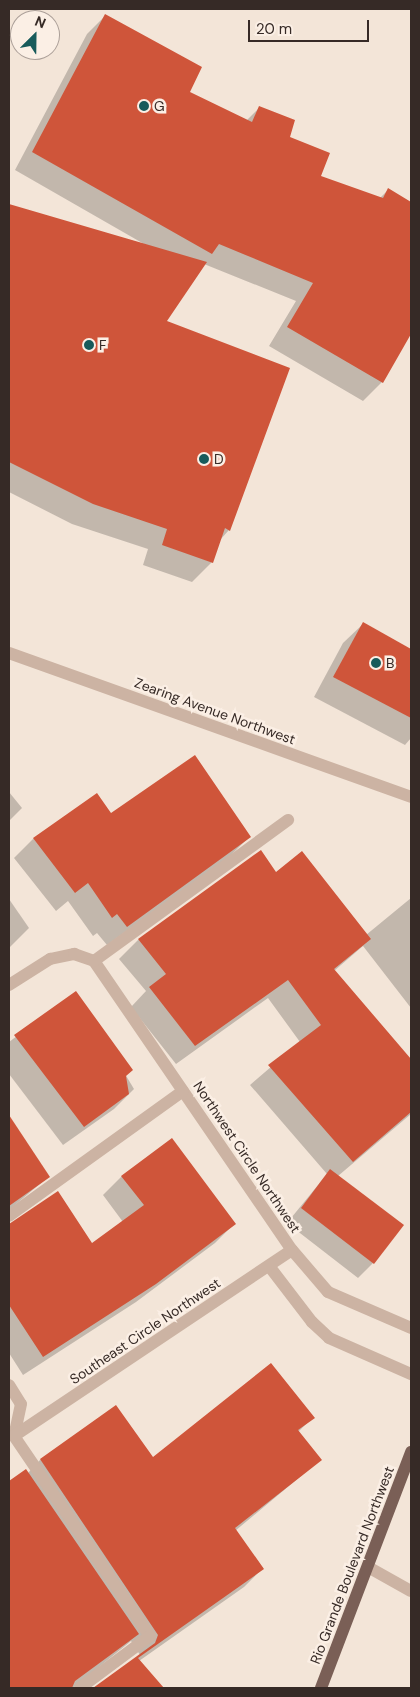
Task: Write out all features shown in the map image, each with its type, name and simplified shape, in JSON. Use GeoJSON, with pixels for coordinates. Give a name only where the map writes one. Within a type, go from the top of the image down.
{"type":"FeatureCollection","features":[{"type":"Feature","properties":{"kind":"main road","name":"Rio Grande Boulevard Northwest"},"geometry":{"type":"LineString","coordinates":[[321,1688],[411,1452]]}},
{"type":"Feature","properties":{"kind":"street","name":"Zearing Avenue Northwest"},"geometry":{"type":"LineString","coordinates":[[9,653],[411,797]]}},
{"type":"Feature","properties":{"kind":"street"},"geometry":{"type":"LineString","coordinates":[[9,985],[50,959],[74,954],[94,961],[288,820]]}},
{"type":"Feature","properties":{"kind":"street","name":"Northwest Circle Northwest"},"geometry":{"type":"LineString","coordinates":[[94,961],[292,1250],[328,1292],[411,1328]]}},
{"type":"Feature","properties":{"kind":"street"},"geometry":{"type":"LineString","coordinates":[[9,1216],[183,1091]]}},
{"type":"Feature","properties":{"kind":"street","name":"Southeast Circle Northwest"},"geometry":{"type":"LineString","coordinates":[[14,1436],[292,1250]]}},
{"type":"Feature","properties":{"kind":"street"},"geometry":{"type":"LineString","coordinates":[[269,1266],[312,1322],[328,1338],[411,1374]]}},
{"type":"Feature","properties":{"kind":"street"},"geometry":{"type":"LineString","coordinates":[[9,1385],[21,1404],[14,1436],[150,1636],[80,1688]]}},
{"type":"Feature","properties":{"kind":"street"},"geometry":{"type":"LineString","coordinates":[[368,1567],[411,1591]]}},
{"type":"Feature","properties":{"kind":"building"},"geometry":{"type":"Polygon","coordinates":[[[105,14],[202,67],[190,92],[252,122],[259,106],[295,120],[290,137],[330,153],[321,176],[383,198],[388,188],[411,202],[411,334],[383,383],[287,327],[313,283],[219,244],[212,254],[32,152],[105,14]]]}},
{"type":"Feature","properties":{"kind":"building"},"geometry":{"type":"Polygon","coordinates":[[[9,204],[207,262],[167,321],[290,368],[230,531],[225,528],[213,563],[162,545],[167,529],[93,504],[9,462],[9,204]]]}},
{"type":"Feature","properties":{"kind":"building","name":"B"},"geometry":{"type":"Polygon","coordinates":[[[363,622],[411,649],[411,718],[333,677],[363,622]]]}},
{"type":"Feature","properties":{"kind":"building"},"geometry":{"type":"Polygon","coordinates":[[[195,755],[251,837],[127,927],[117,914],[112,918],[88,883],[75,893],[33,838],[97,793],[111,813],[195,755]]]}},
{"type":"Feature","properties":{"kind":"building"},"geometry":{"type":"Polygon","coordinates":[[[261,850],[276,872],[302,851],[371,939],[334,969],[411,1059],[411,1112],[353,1162],[268,1065],[321,1025],[288,980],[195,1046],[149,987],[166,974],[138,939],[261,850]]]}},
{"type":"Feature","properties":{"kind":"building"},"geometry":{"type":"Polygon","coordinates":[[[76,991],[133,1070],[126,1076],[129,1094],[84,1127],[14,1035],[76,991]]]}},
{"type":"Feature","properties":{"kind":"building"},"geometry":{"type":"Polygon","coordinates":[[[9,1115],[50,1177],[9,1206],[9,1115]]]}},
{"type":"Feature","properties":{"kind":"building"},"geometry":{"type":"Polygon","coordinates":[[[172,1138],[236,1224],[156,1284],[43,1357],[9,1305],[9,1224],[58,1191],[92,1243],[144,1205],[121,1176],[172,1138]]]}},
{"type":"Feature","properties":{"kind":"building"},"geometry":{"type":"Polygon","coordinates":[[[330,1169],[404,1225],[374,1264],[301,1208],[330,1169]]]}},
{"type":"Feature","properties":{"kind":"building"},"geometry":{"type":"Polygon","coordinates":[[[271,1363],[315,1418],[298,1430],[322,1460],[235,1528],[264,1569],[138,1658],[164,1688],[93,1688],[155,1643],[158,1635],[40,1459],[116,1405],[153,1457],[271,1363]]]}},
{"type":"Feature","properties":{"kind":"building"},"geometry":{"type":"Polygon","coordinates":[[[26,1469],[139,1634],[75,1681],[72,1688],[9,1688],[9,1481],[26,1469]]]}},
{"type":"Feature","properties":{"kind":"place","name":"G"},"geometry":{"type":"Point","coordinates":[144,106]}},
{"type":"Feature","properties":{"kind":"place","name":"F"},"geometry":{"type":"Point","coordinates":[89,345]}},
{"type":"Feature","properties":{"kind":"place","name":"D"},"geometry":{"type":"Point","coordinates":[204,459]}},
{"type":"Feature","properties":{"kind":"place","name":"B"},"geometry":{"type":"Point","coordinates":[376,663]}}]}
